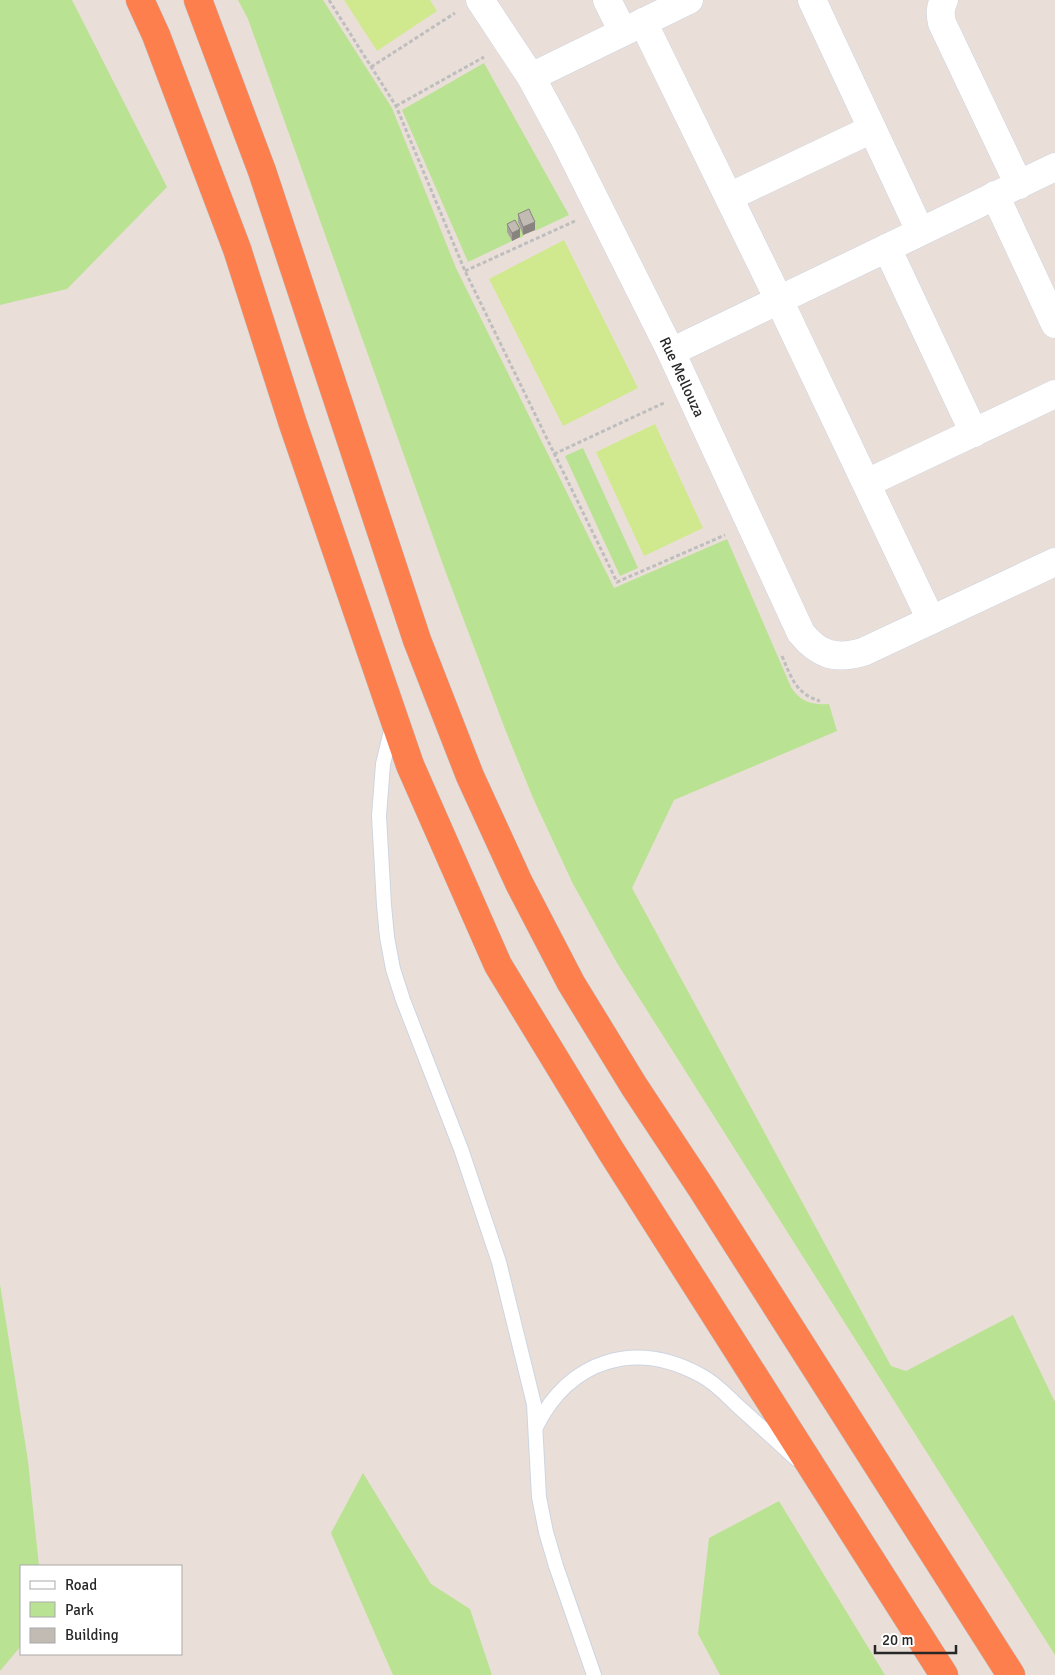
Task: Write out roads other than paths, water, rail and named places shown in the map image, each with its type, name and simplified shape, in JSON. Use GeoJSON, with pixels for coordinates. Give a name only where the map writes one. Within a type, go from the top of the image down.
{"type":"FeatureCollection","features":[{"type":"Feature","properties":{"kind":"highway"},"geometry":{"type":"LineString","coordinates":[[140,0],[156,35],[237,249],[293,424],[410,765],[498,965],[610,1151],[944,1675]]}},
{"type":"Feature","properties":{"kind":"highway"},"geometry":{"type":"LineString","coordinates":[[198,0],[262,170],[417,640],[470,776],[518,883],[572,983],[634,1086],[702,1189],[1011,1675]]}},
{"type":"Feature","properties":{"kind":"street"},"geometry":{"type":"LineString","coordinates":[[607,0],[633,27],[728,197],[867,483],[931,620]]}},
{"type":"Feature","properties":{"kind":"street"},"geometry":{"type":"LineString","coordinates":[[531,77],[689,0]]}},
{"type":"Feature","properties":{"kind":"street"},"geometry":{"type":"LineString","coordinates":[[812,0],[920,232]]}},
{"type":"Feature","properties":{"kind":"street"},"geometry":{"type":"LineString","coordinates":[[944,0],[940,7],[942,23],[1019,185]]}},
{"type":"Feature","properties":{"kind":"street","name":"Rue Mellouza"},"geometry":{"type":"LineString","coordinates":[[469,5],[531,77],[564,138],[671,352],[801,632],[810,644],[822,652],[835,656],[849,656],[863,652],[1055,562]]}},
{"type":"Feature","properties":{"kind":"street"},"geometry":{"type":"LineString","coordinates":[[728,197],[872,128]]}},
{"type":"Feature","properties":{"kind":"street"},"geometry":{"type":"LineString","coordinates":[[671,352],[1055,168]]}},
{"type":"Feature","properties":{"kind":"street"},"geometry":{"type":"LineString","coordinates":[[995,196],[1055,324]]}},
{"type":"Feature","properties":{"kind":"street"},"geometry":{"type":"LineString","coordinates":[[887,248],[974,432]]}},
{"type":"Feature","properties":{"kind":"street"},"geometry":{"type":"LineString","coordinates":[[867,483],[1055,394]]}},
{"type":"Feature","properties":{"kind":"lane"},"geometry":{"type":"LineString","coordinates":[[394,718],[383,764],[379,816],[384,905],[393,969],[403,1000],[461,1149],[499,1262],[530,1385],[536,1427],[536,1463],[539,1498],[546,1532],[594,1675]]}},
{"type":"Feature","properties":{"kind":"lane"},"geometry":{"type":"LineString","coordinates":[[536,1427],[544,1412],[566,1385],[594,1366],[610,1360],[629,1358],[666,1362],[691,1371],[719,1388],[818,1479]]}}]}
